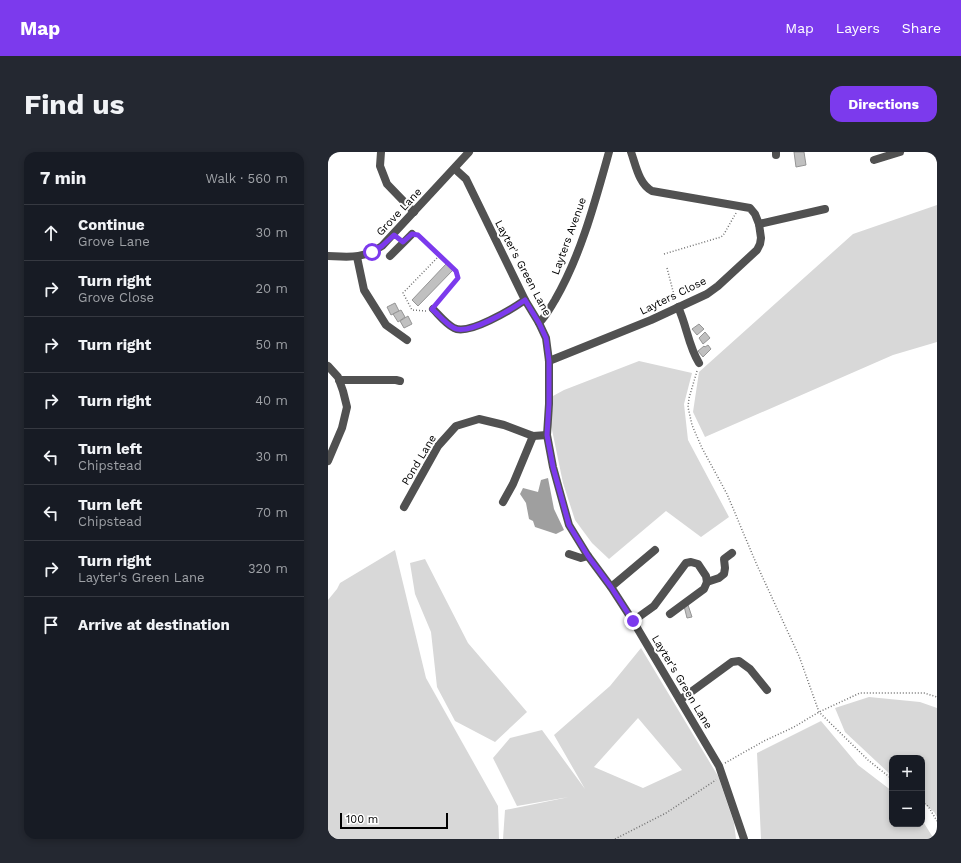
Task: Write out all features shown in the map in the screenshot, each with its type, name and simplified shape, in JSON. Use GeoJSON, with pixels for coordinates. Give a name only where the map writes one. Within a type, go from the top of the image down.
{"type":"FeatureCollection","features":[{"type":"Feature","properties":{"kind":"street"},"geometry":{"type":"LineString","coordinates":[[382,152],[380,166],[387,184],[414,212]]}},
{"type":"Feature","properties":{"kind":"street","name":"Grove Lane"},"geometry":{"type":"LineString","coordinates":[[328,256],[357,257],[372,252],[382,246],[394,235],[470,152]]}},
{"type":"Feature","properties":{"kind":"street","name":"Layters Avenue"},"geometry":{"type":"LineString","coordinates":[[539,323],[555,300],[572,268],[588,222],[609,152]]}},
{"type":"Feature","properties":{"kind":"street","name":"Layters Close"},"geometry":{"type":"LineString","coordinates":[[549,361],[640,324],[707,294],[718,286],[757,250],[760,244],[762,238],[759,224],[755,214],[750,208],[652,191],[646,188],[641,179],[631,152]]}},
{"type":"Feature","properties":{"kind":"street"},"geometry":{"type":"LineString","coordinates":[[874,160],[900,152]]}},
{"type":"Feature","properties":{"kind":"street","name":"Layter's Green Lane"},"geometry":{"type":"LineString","coordinates":[[455,168],[466,179],[525,300],[546,338],[549,361],[547,435],[553,467],[569,525],[588,556],[611,587],[633,621],[720,766],[744,839]]}},
{"type":"Feature","properties":{"kind":"street"},"geometry":{"type":"LineString","coordinates":[[759,224],[825,209]]}},
{"type":"Feature","properties":{"kind":"street"},"geometry":{"type":"LineString","coordinates":[[390,256],[412,234]]}},
{"type":"Feature","properties":{"kind":"street"},"geometry":{"type":"LineString","coordinates":[[394,235],[403,242]]}},
{"type":"Feature","properties":{"kind":"street"},"geometry":{"type":"LineString","coordinates":[[357,257],[364,290],[386,325],[407,340]]}},
{"type":"Feature","properties":{"kind":"street"},"geometry":{"type":"LineString","coordinates":[[432,309],[447,323],[460,330],[474,327],[485,322],[525,300]]}},
{"type":"Feature","properties":{"kind":"street"},"geometry":{"type":"LineString","coordinates":[[675,308],[683,321],[692,352],[699,363]]}},
{"type":"Feature","properties":{"kind":"street"},"geometry":{"type":"LineString","coordinates":[[328,366],[338,377],[347,408],[342,428],[328,461]]}},
{"type":"Feature","properties":{"kind":"street"},"geometry":{"type":"LineString","coordinates":[[339,380],[400,381]]}},
{"type":"Feature","properties":{"kind":"street","name":"Pond Lane"},"geometry":{"type":"LineString","coordinates":[[404,507],[438,446],[456,426],[479,419],[504,425],[533,436],[547,435]]}},
{"type":"Feature","properties":{"kind":"street"},"geometry":{"type":"LineString","coordinates":[[503,502],[513,484],[533,436]]}},
{"type":"Feature","properties":{"kind":"street"},"geometry":{"type":"LineString","coordinates":[[611,587],[655,550]]}},
{"type":"Feature","properties":{"kind":"street"},"geometry":{"type":"LineString","coordinates":[[707,582],[723,575],[725,571],[724,559],[732,553]]}},
{"type":"Feature","properties":{"kind":"street"},"geometry":{"type":"LineString","coordinates":[[570,554],[581,558],[588,556]]}},
{"type":"Feature","properties":{"kind":"street"},"geometry":{"type":"LineString","coordinates":[[633,621],[654,606],[686,563],[691,562],[698,564],[706,576],[707,582],[704,589],[670,614]]}},
{"type":"Feature","properties":{"kind":"street"},"geometry":{"type":"LineString","coordinates":[[680,700],[732,662],[740,661],[750,669],[767,690]]}},
{"type":"Feature","properties":{"kind":"path"},"geometry":{"type":"LineString","coordinates":[[664,254],[721,237],[740,206]]}},
{"type":"Feature","properties":{"kind":"path"},"geometry":{"type":"LineString","coordinates":[[412,234],[418,235],[456,271],[458,278],[432,309],[426,312],[412,310],[403,293],[439,256]]}},
{"type":"Feature","properties":{"kind":"path"},"geometry":{"type":"LineString","coordinates":[[667,268],[674,295],[670,303],[675,308]]}},
{"type":"Feature","properties":{"kind":"path"},"geometry":{"type":"LineString","coordinates":[[699,363],[689,398],[689,414],[692,425],[726,494],[799,656],[819,712],[868,760],[889,777]]}},
{"type":"Feature","properties":{"kind":"path"},"geometry":{"type":"LineString","coordinates":[[720,766],[764,741],[794,728],[819,712],[860,693],[924,693],[937,697]]}},
{"type":"Feature","properties":{"kind":"path"},"geometry":{"type":"LineString","coordinates":[[615,839],[666,813],[723,776]]}},
{"type":"Feature","properties":{"kind":"path"},"geometry":{"type":"LineString","coordinates":[[925,804],[928,806],[937,821]]}},
{"type":"Feature","properties":{"kind":"shaded area"},"geometry":{"type":"Polygon","coordinates":[[[937,205],[937,342],[893,355],[705,437],[693,412],[699,372],[853,234],[937,205]]]}},
{"type":"Feature","properties":{"kind":"shaded area"},"geometry":{"type":"Polygon","coordinates":[[[639,361],[692,373],[684,404],[688,440],[729,517],[701,537],[666,511],[609,559],[592,543],[575,520],[563,483],[551,425],[553,396],[564,390],[639,361]]]}},
{"type":"Feature","properties":{"kind":"shaded area"},"geometry":{"type":"Polygon","coordinates":[[[548,478],[554,509],[564,530],[556,534],[535,527],[533,521],[529,519],[526,503],[520,494],[523,488],[538,492],[541,480],[548,478]]]}},
{"type":"Feature","properties":{"kind":"shaded area"},"geometry":{"type":"Polygon","coordinates":[[[395,550],[426,678],[498,806],[499,839],[328,839],[328,600],[340,583],[395,550]]]}},
{"type":"Feature","properties":{"kind":"shaded area"},"geometry":{"type":"Polygon","coordinates":[[[425,559],[468,643],[527,712],[495,742],[455,721],[437,687],[431,632],[415,594],[410,563],[425,559]]]}},
{"type":"Feature","properties":{"kind":"shaded area"},"geometry":{"type":"Polygon","coordinates":[[[641,648],[718,776],[734,823],[736,839],[503,839],[505,810],[569,797],[517,806],[493,758],[510,738],[542,730],[585,789],[554,735],[610,686],[641,648]],[[638,718],[594,767],[643,788],[682,770],[638,718]]]}},
{"type":"Feature","properties":{"kind":"shaded area"},"geometry":{"type":"Polygon","coordinates":[[[869,697],[920,702],[937,708],[937,817],[934,812],[925,804],[925,755],[889,755],[889,773],[845,732],[835,708],[869,697]]]}},
{"type":"Feature","properties":{"kind":"shaded area"},"geometry":{"type":"Polygon","coordinates":[[[821,721],[858,765],[889,789],[889,827],[925,827],[925,825],[934,839],[761,839],[757,753],[821,721]]]}},
{"type":"Feature","properties":{"kind":"building"},"geometry":{"type":"Polygon","coordinates":[[[794,152],[804,152],[806,165],[796,167],[794,152]]]}},
{"type":"Feature","properties":{"kind":"building"},"geometry":{"type":"Polygon","coordinates":[[[446,264],[453,270],[418,306],[412,300],[446,264]]]}},
{"type":"Feature","properties":{"kind":"building"},"geometry":{"type":"Polygon","coordinates":[[[395,303],[399,311],[391,315],[387,307],[395,303]]]}},
{"type":"Feature","properties":{"kind":"building"},"geometry":{"type":"Polygon","coordinates":[[[401,310],[405,317],[398,322],[393,314],[401,310]]]}},
{"type":"Feature","properties":{"kind":"building"},"geometry":{"type":"Polygon","coordinates":[[[408,316],[412,324],[404,328],[400,321],[408,316]]]}},
{"type":"Feature","properties":{"kind":"building"},"geometry":{"type":"Polygon","coordinates":[[[699,324],[704,329],[697,335],[692,329],[699,324]]]}},
{"type":"Feature","properties":{"kind":"building"},"geometry":{"type":"Polygon","coordinates":[[[705,332],[710,338],[703,344],[699,338],[705,332]]]}},
{"type":"Feature","properties":{"kind":"building"},"geometry":{"type":"Polygon","coordinates":[[[708,345],[711,349],[703,357],[698,351],[704,346],[705,347],[708,345]]]}},
{"type":"Feature","properties":{"kind":"building"},"geometry":{"type":"Polygon","coordinates":[[[688,605],[692,617],[687,618],[684,606],[688,605]]]}},
{"type":"Feature","properties":{"kind":"route"},"geometry":{"type":"LineString","coordinates":[[372,252],[382,246],[394,235],[403,242],[412,234],[418,235],[456,271],[458,278],[432,309],[447,323],[460,330],[474,327],[509,310],[525,300],[546,338],[549,361],[547,435],[553,467],[569,525],[588,556],[611,587],[633,621]]}}]}
